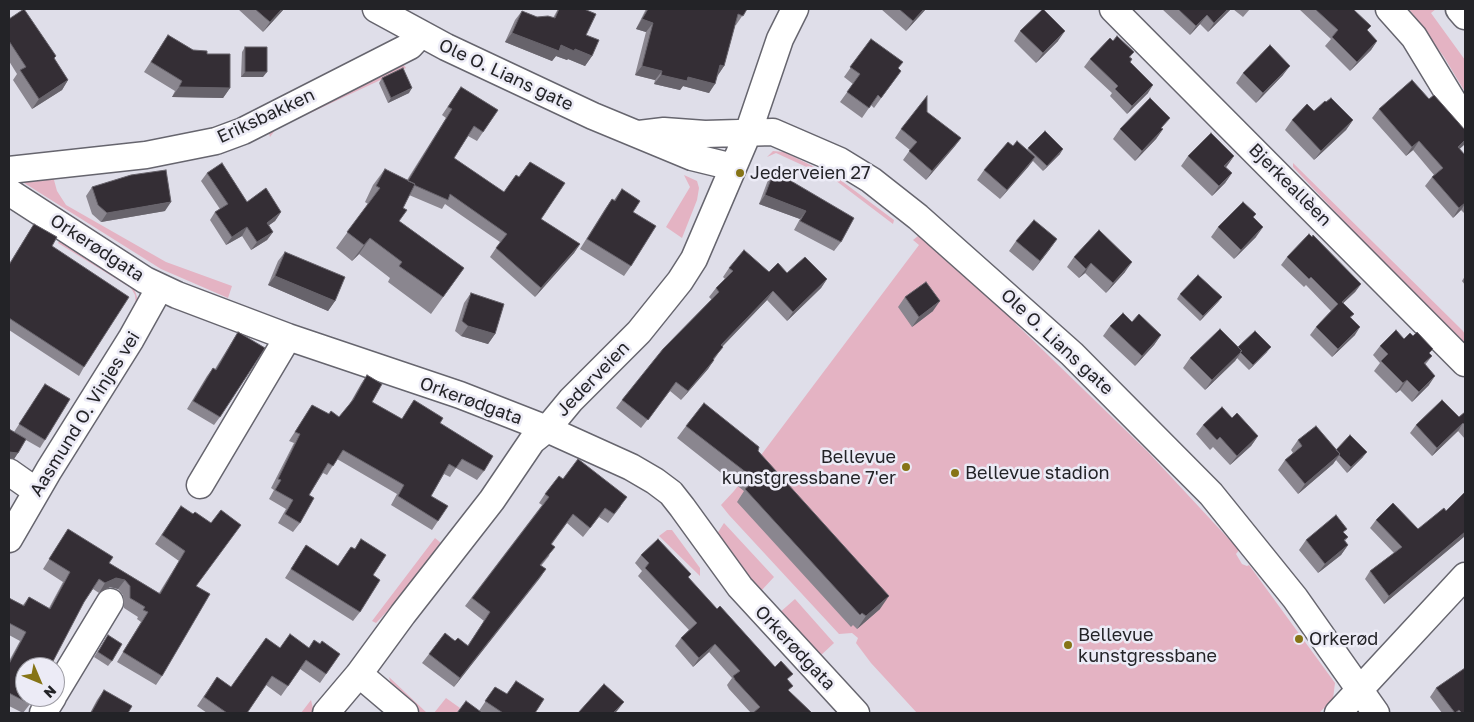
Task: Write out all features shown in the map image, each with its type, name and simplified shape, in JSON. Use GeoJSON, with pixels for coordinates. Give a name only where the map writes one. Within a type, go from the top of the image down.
{"type":"FeatureCollection","features":[{"type":"Feature","properties":{"kind":"street","name":"Ole O. Lians gate"},"geometry":{"type":"LineString","coordinates":[[376,9],[421,34],[570,105],[692,157],[733,167]]}},
{"type":"Feature","properties":{"kind":"street","name":"Jederveien"},"geometry":{"type":"LineString","coordinates":[[326,713],[360,674],[403,614],[492,500],[532,441],[546,429],[584,387],[639,332],[680,281],[694,259],[748,133],[780,39],[795,9]]}},
{"type":"Feature","properties":{"kind":"street","name":"Bjerkeallèen"},"geometry":{"type":"LineString","coordinates":[[1113,9],[1465,363]]}},
{"type":"Feature","properties":{"kind":"street"},"geometry":{"type":"LineString","coordinates":[[1389,9],[1414,37],[1465,121]]}},
{"type":"Feature","properties":{"kind":"street"},"geometry":{"type":"LineString","coordinates":[[1459,9],[1465,16]]}},
{"type":"Feature","properties":{"kind":"street","name":"Eriksbakken"},"geometry":{"type":"LineString","coordinates":[[9,170],[146,155],[216,141],[243,131],[410,46],[421,34]]}},
{"type":"Feature","properties":{"kind":"street","name":"Ole O. Lians gate"},"geometry":{"type":"LineString","coordinates":[[639,134],[664,131],[706,134],[773,132],[791,138],[840,161],[871,180],[948,241],[1072,354],[1211,494],[1295,598],[1376,713]]}},
{"type":"Feature","properties":{"kind":"street","name":"Orkerødgata"},"geometry":{"type":"LineString","coordinates":[[9,192],[160,287],[288,337],[460,395],[546,429],[631,467],[671,493],[740,587],[856,713]]}},
{"type":"Feature","properties":{"kind":"street","name":"Aasmund O. Vinjes vei"},"geometry":{"type":"LineString","coordinates":[[9,539],[131,339],[160,287]]}},
{"type":"Feature","properties":{"kind":"street"},"geometry":{"type":"LineString","coordinates":[[200,485],[288,337]]}},
{"type":"Feature","properties":{"kind":"street"},"geometry":{"type":"LineString","coordinates":[[9,472],[36,492]]}},
{"type":"Feature","properties":{"kind":"street"},"geometry":{"type":"LineString","coordinates":[[1338,713],[1461,581]]}},
{"type":"Feature","properties":{"kind":"street"},"geometry":{"type":"LineString","coordinates":[[65,676],[110,602]]}},
{"type":"Feature","properties":{"kind":"street"},"geometry":{"type":"LineString","coordinates":[[360,674],[405,713]]}},
{"type":"Feature","properties":{"kind":"shaded area"},"geometry":{"type":"Polygon","coordinates":[[[1409,9],[1436,9],[1431,13],[1465,60],[1465,92],[1444,57],[1409,9]]]}},
{"type":"Feature","properties":{"kind":"shaded area"},"geometry":{"type":"Polygon","coordinates":[[[400,60],[406,68],[276,129],[270,137],[268,130],[400,60]]]}},
{"type":"Feature","properties":{"kind":"shaded area"},"geometry":{"type":"Polygon","coordinates":[[[773,151],[784,152],[839,179],[894,220],[893,224],[835,180],[776,153],[767,157],[773,151]]]}},
{"type":"Feature","properties":{"kind":"shaded area"},"geometry":{"type":"Polygon","coordinates":[[[1293,163],[1462,330],[1465,334],[1465,345],[1389,269],[1293,167],[1293,163]]]}},
{"type":"Feature","properties":{"kind":"shaded area"},"geometry":{"type":"Polygon","coordinates":[[[56,174],[54,180],[57,191],[66,205],[166,262],[232,286],[228,298],[161,269],[21,181],[56,174]]]}},
{"type":"Feature","properties":{"kind":"shaded area"},"geometry":{"type":"Polygon","coordinates":[[[684,175],[697,181],[699,188],[697,200],[682,238],[666,227],[690,187],[684,175]]]}},
{"type":"Feature","properties":{"kind":"shaded area","name":"Bellevue stadion"},"geometry":{"type":"Polygon","coordinates":[[[918,236],[925,239],[1010,313],[1016,324],[1148,452],[1239,550],[1236,554],[1242,564],[1249,565],[1335,683],[1333,699],[1319,713],[917,713],[871,663],[856,643],[858,638],[852,633],[839,634],[729,515],[721,505],[734,491],[919,245],[913,240],[918,236]]]}},
{"type":"Feature","properties":{"kind":"shaded area"},"geometry":{"type":"Polygon","coordinates":[[[61,238],[133,285],[138,300],[137,309],[125,332],[120,332],[136,305],[135,295],[131,288],[58,243],[61,238]]]}},
{"type":"Feature","properties":{"kind":"shaded area"},"geometry":{"type":"Polygon","coordinates":[[[724,523],[774,577],[761,591],[758,592],[715,537],[724,523]]]}},
{"type":"Feature","properties":{"kind":"shaded area"},"geometry":{"type":"Polygon","coordinates":[[[667,530],[672,530],[700,568],[700,576],[659,536],[667,530]]]}},
{"type":"Feature","properties":{"kind":"shaded area"},"geometry":{"type":"Polygon","coordinates":[[[435,538],[441,543],[426,564],[399,599],[376,623],[372,621],[435,538]]]}},
{"type":"Feature","properties":{"kind":"shaded area"},"geometry":{"type":"Polygon","coordinates":[[[795,599],[834,643],[818,658],[778,614],[795,599]]]}},
{"type":"Feature","properties":{"kind":"shaded area"},"geometry":{"type":"Polygon","coordinates":[[[389,677],[427,713],[421,713],[391,684],[389,677]]]}},
{"type":"Feature","properties":{"kind":"shaded area"},"geometry":{"type":"Polygon","coordinates":[[[446,698],[460,708],[457,713],[434,713],[446,698]]]}},
{"type":"Feature","properties":{"kind":"shaded area"},"geometry":{"type":"Polygon","coordinates":[[[311,700],[314,713],[301,713],[311,700]]]}},
{"type":"Feature","properties":{"kind":"building"},"geometry":{"type":"Polygon","coordinates":[[[24,9],[56,56],[54,58],[68,80],[39,99],[20,70],[26,67],[9,41],[9,19],[24,9]]]}},
{"type":"Feature","properties":{"kind":"building"},"geometry":{"type":"Polygon","coordinates":[[[255,9],[282,9],[270,22],[255,9]]]}},
{"type":"Feature","properties":{"kind":"building"},"geometry":{"type":"Polygon","coordinates":[[[559,9],[584,9],[596,14],[586,35],[599,40],[592,56],[561,45],[559,51],[512,33],[522,11],[537,17],[548,16],[555,18],[559,9]]]}},
{"type":"Feature","properties":{"kind":"building"},"geometry":{"type":"Polygon","coordinates":[[[648,9],[747,9],[743,16],[738,14],[724,66],[720,65],[715,84],[688,77],[687,81],[661,75],[662,71],[642,66],[653,23],[642,19],[648,9]]]}},
{"type":"Feature","properties":{"kind":"building"},"geometry":{"type":"Polygon","coordinates":[[[899,9],[924,9],[913,21],[899,9]]]}},
{"type":"Feature","properties":{"kind":"building"},"geometry":{"type":"Polygon","coordinates":[[[1043,9],[1065,31],[1043,53],[1020,31],[1043,9]]]}},
{"type":"Feature","properties":{"kind":"building"},"geometry":{"type":"Polygon","coordinates":[[[1178,9],[1228,9],[1214,23],[1207,15],[1196,26],[1178,9]]]}},
{"type":"Feature","properties":{"kind":"building"},"geometry":{"type":"Polygon","coordinates":[[[1315,9],[1353,9],[1371,26],[1367,30],[1377,41],[1357,62],[1332,37],[1338,30],[1315,9]]]}},
{"type":"Feature","properties":{"kind":"building"},"geometry":{"type":"Polygon","coordinates":[[[168,35],[193,50],[207,51],[207,54],[230,54],[230,88],[179,87],[182,81],[151,62],[168,35]]]}},
{"type":"Feature","properties":{"kind":"building"},"geometry":{"type":"Polygon","coordinates":[[[1117,36],[1134,52],[1129,57],[1132,59],[1130,62],[1153,85],[1132,106],[1115,89],[1118,86],[1090,59],[1110,38],[1113,41],[1117,36]]]}},
{"type":"Feature","properties":{"kind":"building"},"geometry":{"type":"Polygon","coordinates":[[[871,39],[903,62],[898,68],[901,71],[881,98],[878,95],[869,108],[847,92],[860,74],[850,67],[871,39]]]}},
{"type":"Feature","properties":{"kind":"building"},"geometry":{"type":"Polygon","coordinates":[[[1270,45],[1290,66],[1263,93],[1243,73],[1270,45]]]}},
{"type":"Feature","properties":{"kind":"building"},"geometry":{"type":"Polygon","coordinates":[[[245,47],[267,47],[267,72],[245,72],[245,47]]]}},
{"type":"Feature","properties":{"kind":"building"},"geometry":{"type":"Polygon","coordinates":[[[403,68],[412,88],[391,98],[382,78],[403,68]]]}},
{"type":"Feature","properties":{"kind":"building"},"geometry":{"type":"Polygon","coordinates":[[[1412,80],[1429,99],[1434,95],[1465,130],[1465,140],[1458,147],[1465,155],[1465,203],[1459,208],[1432,177],[1443,168],[1419,141],[1412,147],[1379,109],[1412,80]]]}},
{"type":"Feature","properties":{"kind":"building"},"geometry":{"type":"Polygon","coordinates":[[[461,87],[498,110],[483,132],[474,126],[454,158],[504,192],[516,175],[519,177],[530,162],[565,183],[541,219],[580,244],[541,288],[496,248],[507,234],[450,194],[448,200],[408,181],[452,109],[448,107],[461,87]]]}},
{"type":"Feature","properties":{"kind":"building"},"geometry":{"type":"Polygon","coordinates":[[[927,96],[927,112],[961,138],[932,171],[909,151],[917,142],[901,129],[927,96]]]}},
{"type":"Feature","properties":{"kind":"building"},"geometry":{"type":"Polygon","coordinates":[[[1150,98],[1170,118],[1161,128],[1163,129],[1142,151],[1120,129],[1150,98]]]}},
{"type":"Feature","properties":{"kind":"building"},"geometry":{"type":"Polygon","coordinates":[[[1331,98],[1353,120],[1321,151],[1292,120],[1307,104],[1314,111],[1331,98]]]}},
{"type":"Feature","properties":{"kind":"building"},"geometry":{"type":"Polygon","coordinates":[[[1045,131],[1063,149],[1047,166],[1028,148],[1045,131]]]}},
{"type":"Feature","properties":{"kind":"building"},"geometry":{"type":"Polygon","coordinates":[[[1211,133],[1234,156],[1224,166],[1232,173],[1219,186],[1188,156],[1211,133]]]}},
{"type":"Feature","properties":{"kind":"building"},"geometry":{"type":"Polygon","coordinates":[[[1017,141],[1035,157],[1007,190],[984,170],[1008,142],[1013,146],[1017,141]]]}},
{"type":"Feature","properties":{"kind":"building"},"geometry":{"type":"Polygon","coordinates":[[[222,163],[247,202],[266,188],[281,212],[267,223],[273,232],[257,242],[247,227],[232,237],[215,212],[228,204],[207,173],[222,163]]]}},
{"type":"Feature","properties":{"kind":"building"},"geometry":{"type":"Polygon","coordinates":[[[385,169],[415,184],[403,208],[407,210],[399,221],[464,268],[443,297],[399,266],[402,262],[370,238],[364,245],[347,232],[380,188],[376,186],[385,169]]]}},
{"type":"Feature","properties":{"kind":"building"},"geometry":{"type":"Polygon","coordinates":[[[166,170],[171,202],[107,213],[98,205],[92,187],[131,175],[166,170]]]}},
{"type":"Feature","properties":{"kind":"building"},"geometry":{"type":"Polygon","coordinates":[[[774,171],[854,218],[841,242],[800,221],[806,211],[765,195],[774,171]]]}},
{"type":"Feature","properties":{"kind":"building"},"geometry":{"type":"Polygon","coordinates":[[[622,189],[640,201],[633,212],[656,226],[631,266],[587,239],[612,199],[615,201],[622,189]]]}},
{"type":"Feature","properties":{"kind":"building"},"geometry":{"type":"Polygon","coordinates":[[[1243,202],[1256,214],[1253,217],[1263,227],[1241,250],[1218,227],[1243,202]]]}},
{"type":"Feature","properties":{"kind":"building"},"geometry":{"type":"Polygon","coordinates":[[[1034,220],[1057,239],[1040,261],[1016,241],[1034,220]]]}},
{"type":"Feature","properties":{"kind":"building"},"geometry":{"type":"Polygon","coordinates":[[[34,224],[57,237],[52,246],[129,297],[84,367],[9,318],[9,265],[34,224]]]}},
{"type":"Feature","properties":{"kind":"building"},"geometry":{"type":"Polygon","coordinates":[[[1099,230],[1132,262],[1113,283],[1091,263],[1086,269],[1074,257],[1099,230]]]}},
{"type":"Feature","properties":{"kind":"building"},"geometry":{"type":"Polygon","coordinates":[[[1309,234],[1312,237],[1313,235],[1361,284],[1342,302],[1354,314],[1350,317],[1360,327],[1338,349],[1316,327],[1338,304],[1311,277],[1309,279],[1287,257],[1309,234]]]}},
{"type":"Feature","properties":{"kind":"building"},"geometry":{"type":"Polygon","coordinates":[[[744,250],[769,272],[778,263],[787,273],[805,257],[827,279],[793,312],[773,291],[721,345],[723,347],[714,360],[688,391],[676,382],[648,420],[622,400],[663,349],[719,292],[716,288],[733,271],[729,268],[744,250]]]}},
{"type":"Feature","properties":{"kind":"building"},"geometry":{"type":"Polygon","coordinates":[[[285,252],[345,277],[335,301],[275,276],[285,252]]]}},
{"type":"Feature","properties":{"kind":"building"},"geometry":{"type":"Polygon","coordinates":[[[1198,275],[1222,297],[1203,316],[1180,294],[1198,275]]]}},
{"type":"Feature","properties":{"kind":"building"},"geometry":{"type":"Polygon","coordinates":[[[926,282],[940,301],[919,317],[905,297],[926,282]]]}},
{"type":"Feature","properties":{"kind":"building"},"geometry":{"type":"Polygon","coordinates":[[[471,293],[504,304],[495,334],[468,326],[462,321],[471,293]]]}},
{"type":"Feature","properties":{"kind":"building"},"geometry":{"type":"Polygon","coordinates":[[[1123,313],[1132,322],[1139,314],[1161,335],[1142,356],[1110,326],[1123,313]]]}},
{"type":"Feature","properties":{"kind":"building"},"geometry":{"type":"Polygon","coordinates":[[[1220,329],[1242,351],[1212,380],[1190,358],[1220,329]]]}},
{"type":"Feature","properties":{"kind":"building"},"geometry":{"type":"Polygon","coordinates":[[[1396,330],[1404,339],[1410,333],[1413,336],[1417,332],[1433,349],[1429,353],[1432,356],[1424,363],[1435,376],[1419,392],[1407,380],[1403,383],[1381,361],[1388,354],[1380,346],[1396,330]]]}},
{"type":"Feature","properties":{"kind":"building"},"geometry":{"type":"Polygon","coordinates":[[[1255,331],[1271,347],[1253,365],[1240,352],[1242,351],[1238,347],[1255,331]]]}},
{"type":"Feature","properties":{"kind":"building"},"geometry":{"type":"Polygon","coordinates":[[[238,332],[265,348],[220,417],[193,401],[213,368],[216,370],[238,332]]]}},
{"type":"Feature","properties":{"kind":"building"},"geometry":{"type":"Polygon","coordinates":[[[367,375],[382,384],[372,402],[402,419],[414,400],[443,418],[440,423],[493,456],[484,471],[462,459],[456,468],[449,464],[431,496],[448,506],[438,521],[398,496],[404,485],[343,450],[333,466],[328,463],[309,495],[314,498],[300,523],[285,514],[293,500],[275,490],[281,480],[278,479],[300,434],[295,432],[312,405],[329,414],[331,411],[339,417],[353,400],[367,375]]]}},
{"type":"Feature","properties":{"kind":"building"},"geometry":{"type":"Polygon","coordinates":[[[45,384],[70,399],[45,440],[19,424],[45,384]]]}},
{"type":"Feature","properties":{"kind":"building"},"geometry":{"type":"Polygon","coordinates":[[[1442,400],[1459,417],[1465,412],[1465,425],[1463,423],[1437,448],[1416,425],[1442,400]]]}},
{"type":"Feature","properties":{"kind":"building"},"geometry":{"type":"Polygon","coordinates":[[[704,403],[759,447],[758,451],[889,596],[866,616],[862,613],[860,615],[745,489],[756,480],[686,426],[704,403]]]}},
{"type":"Feature","properties":{"kind":"building"},"geometry":{"type":"Polygon","coordinates":[[[1222,407],[1232,418],[1237,413],[1258,436],[1237,456],[1220,437],[1217,440],[1203,425],[1222,407]]]}},
{"type":"Feature","properties":{"kind":"building"},"geometry":{"type":"Polygon","coordinates":[[[1316,426],[1340,454],[1305,484],[1285,460],[1302,446],[1298,440],[1316,426]]]}},
{"type":"Feature","properties":{"kind":"building"},"geometry":{"type":"Polygon","coordinates":[[[9,429],[26,439],[18,453],[9,452],[9,429]]]}},
{"type":"Feature","properties":{"kind":"building"},"geometry":{"type":"Polygon","coordinates":[[[1350,435],[1367,452],[1351,467],[1336,450],[1350,435]]]}},
{"type":"Feature","properties":{"kind":"building"},"geometry":{"type":"Polygon","coordinates":[[[578,459],[627,497],[614,514],[605,508],[590,528],[573,514],[551,544],[555,547],[540,565],[546,569],[460,678],[429,654],[445,633],[455,641],[458,638],[468,646],[490,612],[472,598],[549,497],[545,494],[559,476],[563,479],[578,459]]]}},
{"type":"Feature","properties":{"kind":"building"},"geometry":{"type":"Polygon","coordinates":[[[1465,492],[1465,532],[1389,596],[1370,571],[1402,547],[1376,520],[1393,503],[1418,529],[1444,508],[1446,511],[1465,492]]]}},
{"type":"Feature","properties":{"kind":"building"},"geometry":{"type":"Polygon","coordinates":[[[181,506],[193,514],[195,512],[211,523],[221,510],[241,525],[196,586],[210,594],[162,676],[123,652],[148,612],[143,610],[145,607],[130,598],[130,586],[125,580],[116,578],[105,583],[99,579],[84,602],[55,657],[15,657],[15,696],[9,693],[9,664],[26,632],[9,623],[9,598],[24,606],[29,597],[50,609],[70,572],[49,559],[68,529],[113,557],[109,563],[160,594],[185,551],[162,535],[181,506]]]}},
{"type":"Feature","properties":{"kind":"building"},"geometry":{"type":"Polygon","coordinates":[[[1336,515],[1347,529],[1343,532],[1348,537],[1344,540],[1348,545],[1325,564],[1306,540],[1336,515]]]}},
{"type":"Feature","properties":{"kind":"building"},"geometry":{"type":"Polygon","coordinates":[[[361,539],[386,555],[373,575],[380,580],[360,612],[291,569],[306,545],[338,566],[351,547],[355,549],[361,539]]]}},
{"type":"Feature","properties":{"kind":"building"},"geometry":{"type":"Polygon","coordinates":[[[658,539],[691,574],[688,577],[717,609],[720,606],[775,667],[781,661],[793,674],[787,679],[793,686],[788,690],[812,713],[753,713],[760,707],[735,680],[733,676],[740,671],[715,644],[699,658],[681,638],[697,623],[645,568],[649,563],[641,555],[658,539]]]}},
{"type":"Feature","properties":{"kind":"building"},"geometry":{"type":"Polygon","coordinates":[[[290,634],[309,648],[314,640],[320,644],[322,641],[340,654],[326,674],[306,660],[288,686],[272,676],[247,713],[227,713],[204,697],[217,677],[231,687],[266,638],[280,648],[290,634]]]}},
{"type":"Feature","properties":{"kind":"building"},"geometry":{"type":"Polygon","coordinates":[[[108,635],[122,644],[112,661],[98,652],[108,635]]]}},
{"type":"Feature","properties":{"kind":"building"},"geometry":{"type":"Polygon","coordinates":[[[1465,668],[1465,713],[1459,710],[1455,713],[1436,688],[1465,668]]]}},
{"type":"Feature","properties":{"kind":"building"},"geometry":{"type":"Polygon","coordinates":[[[516,681],[544,699],[535,713],[503,713],[485,701],[495,687],[507,694],[516,681]]]}},
{"type":"Feature","properties":{"kind":"building"},"geometry":{"type":"Polygon","coordinates":[[[604,684],[624,702],[613,713],[578,713],[604,684]]]}},
{"type":"Feature","properties":{"kind":"building"},"geometry":{"type":"Polygon","coordinates":[[[104,690],[132,706],[128,713],[91,713],[104,690]]]}},
{"type":"Feature","properties":{"kind":"building"},"geometry":{"type":"Polygon","coordinates":[[[466,701],[481,712],[457,713],[466,701]]]}},
{"type":"Feature","properties":{"kind":"place","name":"Jederveien 27"},"geometry":{"type":"Point","coordinates":[740,173]}},
{"type":"Feature","properties":{"kind":"place","name":"Bellevue kunstgressbane 7'er"},"geometry":{"type":"Point","coordinates":[906,467]}},
{"type":"Feature","properties":{"kind":"place","name":"Bellevue stadion"},"geometry":{"type":"Point","coordinates":[955,473]}},
{"type":"Feature","properties":{"kind":"place","name":"Orkerød"},"geometry":{"type":"Point","coordinates":[1299,639]}},
{"type":"Feature","properties":{"kind":"place","name":"Bellevue kunstgressbane"},"geometry":{"type":"Point","coordinates":[1068,645]}}]}
